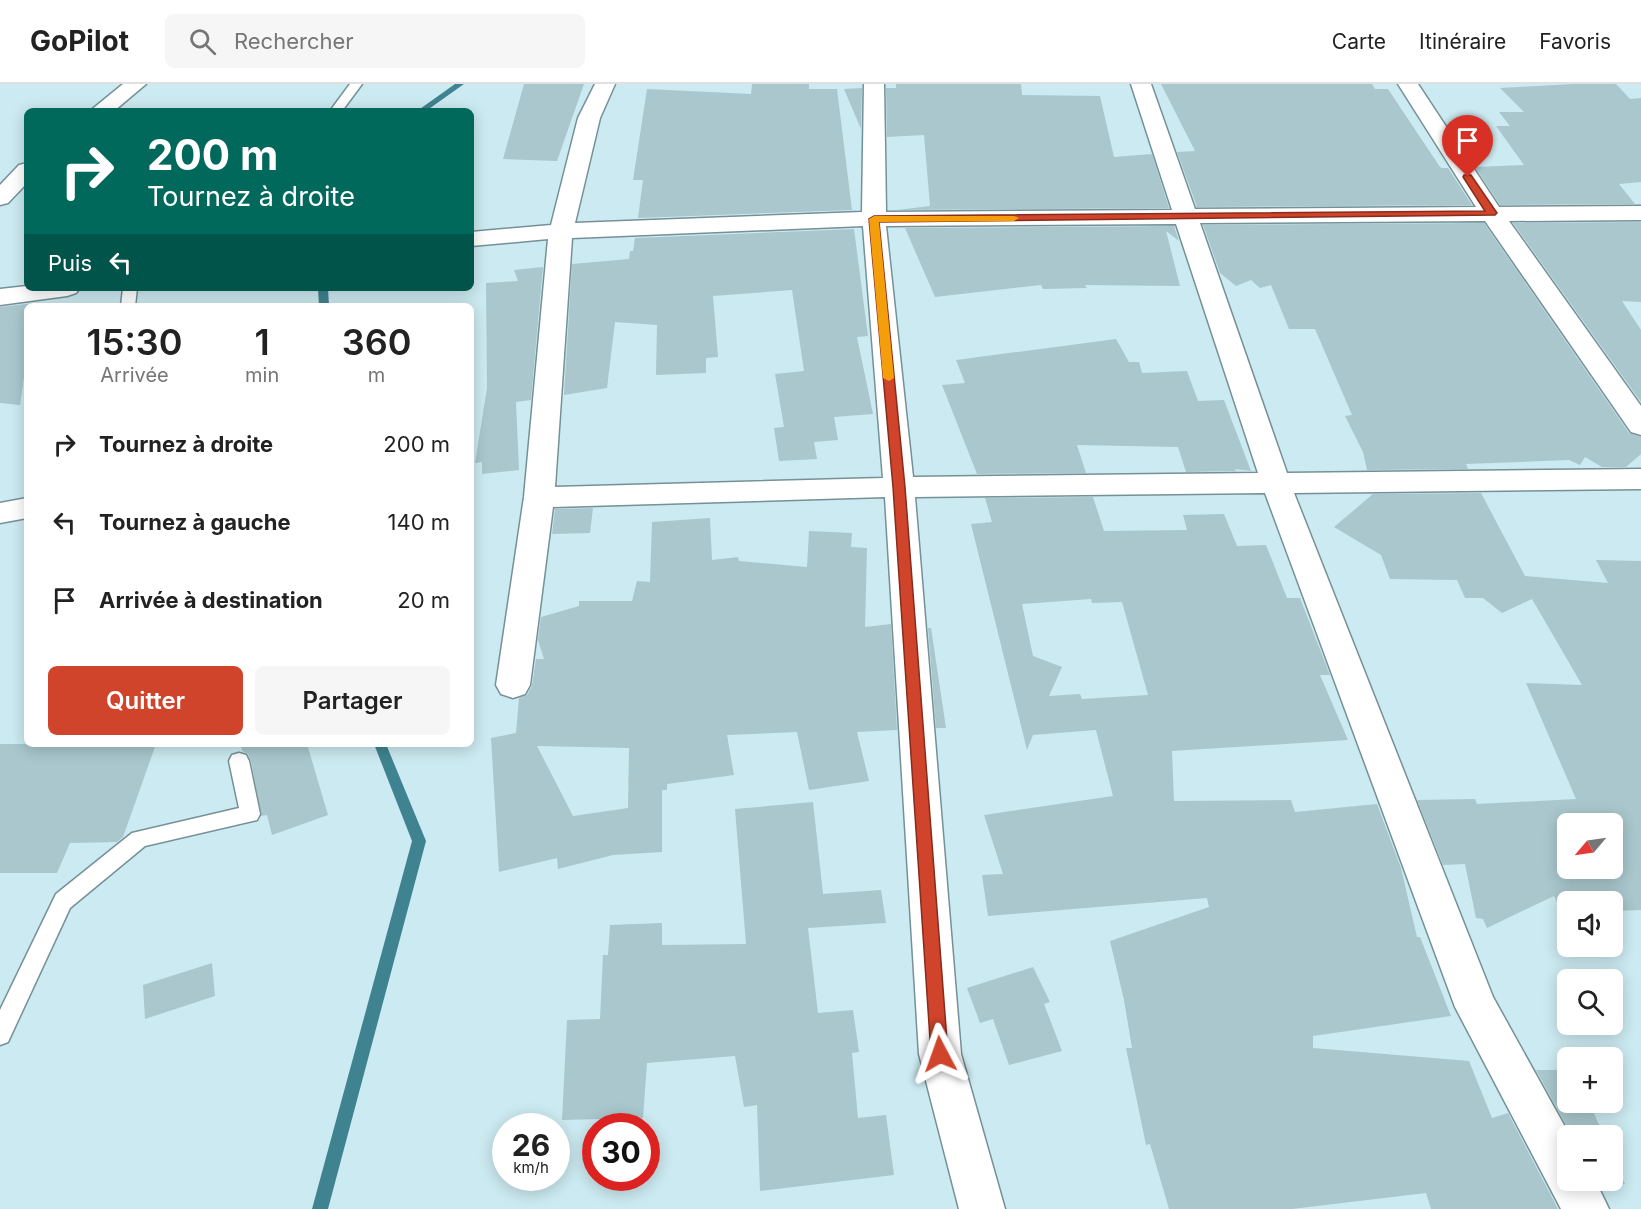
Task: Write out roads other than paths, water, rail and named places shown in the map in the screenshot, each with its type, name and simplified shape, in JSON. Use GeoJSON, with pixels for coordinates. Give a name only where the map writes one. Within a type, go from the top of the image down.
{"type":"FeatureCollection","features":[{"type":"Feature","properties":{"kind":"street"},"geometry":{"type":"LineString","coordinates":[[106,108],[136,84]]}},
{"type":"Feature","properties":{"kind":"street"},"geometry":{"type":"LineString","coordinates":[[513,685],[539,497],[561,231],[589,118],[605,84]]}},
{"type":"Feature","properties":{"kind":"street"},"geometry":{"type":"LineString","coordinates":[[874,84],[874,219],[899,487],[940,1054],[982,1209]]}},
{"type":"Feature","properties":{"kind":"street"},"geometry":{"type":"LineString","coordinates":[[1141,84],[1276,483],[1476,1007],[1557,1156]]}},
{"type":"Feature","properties":{"kind":"street"},"geometry":{"type":"LineString","coordinates":[[1408,84],[1492,213],[1641,426]]}},
{"type":"Feature","properties":{"kind":"street"},"geometry":{"type":"LineString","coordinates":[[0,169],[24,170]]}},
{"type":"Feature","properties":{"kind":"street"},"geometry":{"type":"LineString","coordinates":[[0,198],[24,173]]}},
{"type":"Feature","properties":{"kind":"street"},"geometry":{"type":"LineString","coordinates":[[474,239],[561,231],[874,219],[1641,213]]}},
{"type":"Feature","properties":{"kind":"street"},"geometry":{"type":"LineString","coordinates":[[0,297],[45,291]]}},
{"type":"Feature","properties":{"kind":"street"},"geometry":{"type":"LineString","coordinates":[[539,497],[899,487],[1641,479]]}},
{"type":"Feature","properties":{"kind":"street"},"geometry":{"type":"LineString","coordinates":[[0,513],[24,509]]}},
{"type":"Feature","properties":{"kind":"street"},"geometry":{"type":"LineString","coordinates":[[1576,1191],[1586,1209]]}},
{"type":"Feature","properties":{"kind":"lane"},"geometry":{"type":"LineString","coordinates":[[338,108],[356,84]]}},
{"type":"Feature","properties":{"kind":"lane"},"geometry":{"type":"LineString","coordinates":[[0,1034],[6,1009],[63,901],[139,839],[250,814],[239,761]]}},
{"type":"Feature","properties":{"kind":"waterway"},"geometry":{"type":"LineString","coordinates":[[425,108],[460,84]]}},
{"type":"Feature","properties":{"kind":"waterway"},"geometry":{"type":"LineString","coordinates":[[323,291],[324,303]]}},
{"type":"Feature","properties":{"kind":"waterway"},"geometry":{"type":"LineString","coordinates":[[320,1209],[419,841],[381,747]]}}]}
